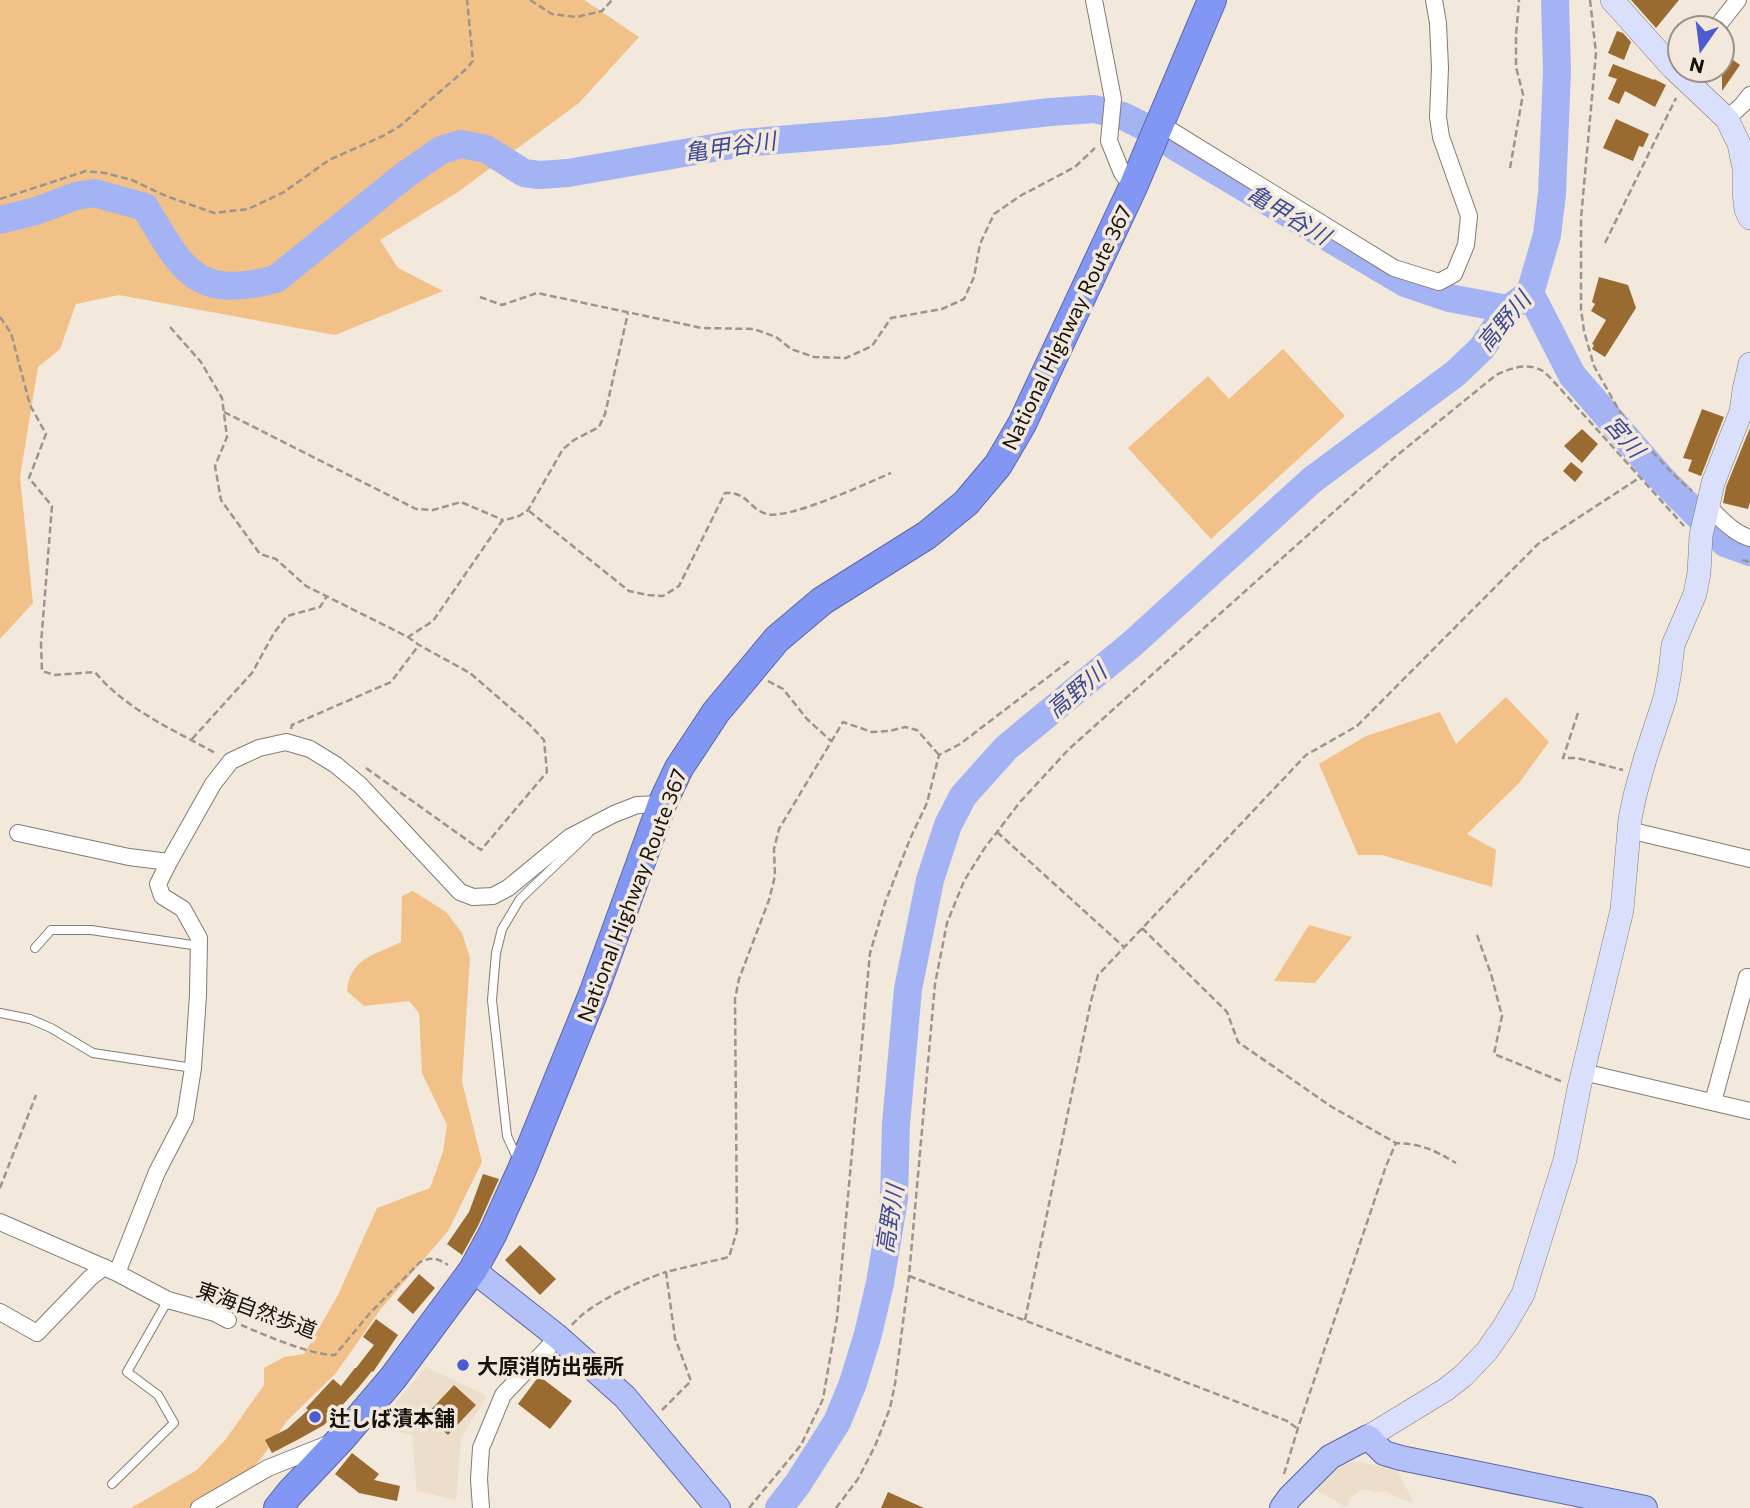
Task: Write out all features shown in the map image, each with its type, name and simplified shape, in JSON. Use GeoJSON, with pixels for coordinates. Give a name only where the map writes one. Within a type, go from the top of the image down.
{"type":"FeatureCollection","features":[{"type":"Feature","properties":{"kind":"highway","name":"National Highway Route 367"},"geometry":{"type":"LineString","coordinates":[[284,1501],[393,1378],[473,1270],[523,1169],[593,994],[662,804],[679,768],[716,712],[777,639],[822,601],[927,535],[965,503],[998,466],[1023,424],[1133,187],[1212,0]]}},
{"type":"Feature","properties":{"kind":"main road"},"geometry":{"type":"LineString","coordinates":[[473,1270],[558,1338],[625,1397],[718,1508]]}},
{"type":"Feature","properties":{"kind":"main road"},"geometry":{"type":"LineString","coordinates":[[1286,1503],[1330,1457],[1368,1437],[1384,1453],[1401,1458],[1645,1508]]}},
{"type":"Feature","properties":{"kind":"street"},"geometry":{"type":"LineString","coordinates":[[1094,0],[1113,99],[1109,141],[1122,173],[1133,187]]}},
{"type":"Feature","properties":{"kind":"street"},"geometry":{"type":"LineString","coordinates":[[1155,134],[1394,268],[1440,282],[1454,274],[1466,245],[1469,216],[1441,137],[1438,117],[1438,23],[1434,0]]}},
{"type":"Feature","properties":{"kind":"street"},"geometry":{"type":"LineString","coordinates":[[1612,0],[1666,57]]}},
{"type":"Feature","properties":{"kind":"street"},"geometry":{"type":"LineString","coordinates":[[1727,14],[1738,0]]}},
{"type":"Feature","properties":{"kind":"street"},"geometry":{"type":"LineString","coordinates":[[1692,84],[1727,119],[1739,144],[1744,169],[1746,210],[1750,218]]}},
{"type":"Feature","properties":{"kind":"street"},"geometry":{"type":"LineString","coordinates":[[1727,119],[1750,95]]}},
{"type":"Feature","properties":{"kind":"street"},"geometry":{"type":"LineString","coordinates":[[1368,1437],[1446,1390],[1463,1376],[1488,1350],[1523,1294],[1565,1160],[1581,1080],[1622,910],[1630,819],[1643,765],[1665,698],[1673,645],[1695,594],[1703,525],[1713,483],[1746,414],[1744,390],[1750,364]]}},
{"type":"Feature","properties":{"kind":"street"},"geometry":{"type":"LineString","coordinates":[[1703,525],[1728,525],[1750,538]]}},
{"type":"Feature","properties":{"kind":"street"},"geometry":{"type":"LineString","coordinates":[[0,1312],[37,1333],[90,1278],[111,1270],[185,1118],[198,995],[199,939],[183,909],[162,896],[158,884],[212,784],[231,761],[259,748],[286,741],[310,748],[360,785],[460,892],[473,897],[493,896],[508,888],[570,837],[601,821],[638,805],[662,804]]}},
{"type":"Feature","properties":{"kind":"street"},"geometry":{"type":"LineString","coordinates":[[1629,830],[1750,859]]}},
{"type":"Feature","properties":{"kind":"street"},"geometry":{"type":"LineString","coordinates":[[18,833],[129,857],[169,862]]}},
{"type":"Feature","properties":{"kind":"street"},"geometry":{"type":"LineString","coordinates":[[1713,1102],[1747,976]]}},
{"type":"Feature","properties":{"kind":"street"},"geometry":{"type":"LineString","coordinates":[[1581,1080],[1713,1102],[1750,1111]]}},
{"type":"Feature","properties":{"kind":"street","name":"東海自然歩道"},"geometry":{"type":"LineString","coordinates":[[0,1222],[111,1270],[168,1300],[215,1313],[228,1320]]}},
{"type":"Feature","properties":{"kind":"street"},"geometry":{"type":"LineString","coordinates":[[481,1508],[481,1448],[502,1395],[558,1338]]}},
{"type":"Feature","properties":{"kind":"street"},"geometry":{"type":"LineString","coordinates":[[199,1508],[268,1468],[341,1439]]}},
{"type":"Feature","properties":{"kind":"street"},"geometry":{"type":"LineString","coordinates":[[268,1468],[283,1473],[290,1485],[284,1501]]}},
{"type":"Feature","properties":{"kind":"lane"},"geometry":{"type":"LineString","coordinates":[[523,1169],[507,1136],[492,1000],[496,953],[502,929],[520,899],[601,821]]}},
{"type":"Feature","properties":{"kind":"lane"},"geometry":{"type":"LineString","coordinates":[[35,948],[51,930],[91,930],[199,946]]}},
{"type":"Feature","properties":{"kind":"lane"},"geometry":{"type":"LineString","coordinates":[[0,1013],[30,1019],[51,1028],[93,1053],[192,1068]]}},
{"type":"Feature","properties":{"kind":"lane"},"geometry":{"type":"LineString","coordinates":[[112,1484],[173,1423],[158,1395],[127,1372],[168,1300]]}},
{"type":"Feature","properties":{"kind":"path"},"geometry":{"type":"LineString","coordinates":[[0,199],[86,171],[132,180],[214,213],[248,209],[284,192],[330,160],[400,126],[465,70],[473,61],[467,0]]}},
{"type":"Feature","properties":{"kind":"path"},"geometry":{"type":"LineString","coordinates":[[530,0],[552,15],[577,17],[602,11],[612,0]]}},
{"type":"Feature","properties":{"kind":"path"},"geometry":{"type":"LineString","coordinates":[[1510,168],[1522,94],[1516,67],[1519,0]]}},
{"type":"Feature","properties":{"kind":"path"},"geometry":{"type":"LineString","coordinates":[[1590,0],[1596,53],[1581,218],[1581,309],[1584,331],[1594,366],[1620,412],[1667,468],[1703,525]]}},
{"type":"Feature","properties":{"kind":"path"},"geometry":{"type":"LineString","coordinates":[[1605,243],[1677,84]]}},
{"type":"Feature","properties":{"kind":"path"},"geometry":{"type":"LineString","coordinates":[[480,297],[502,305],[537,293],[702,328],[754,329],[776,337],[791,349],[814,357],[846,358],[872,346],[891,318],[942,309],[964,299],[974,277],[980,244],[995,214],[1020,196],[1076,167],[1094,149],[1111,116]]}},
{"type":"Feature","properties":{"kind":"path"},"geometry":{"type":"LineString","coordinates":[[408,637],[433,621],[502,521],[528,510],[563,449],[599,427],[605,414],[628,313]]}},
{"type":"Feature","properties":{"kind":"path"},"geometry":{"type":"LineString","coordinates":[[0,317],[11,333],[30,405],[46,434],[29,478],[52,506],[41,644],[42,671],[55,674],[95,672],[136,709],[231,761]]}},
{"type":"Feature","properties":{"kind":"path"},"geometry":{"type":"LineString","coordinates":[[170,327],[201,362],[222,398],[227,437],[215,467],[221,500],[260,554],[276,559],[306,586],[408,637],[470,673],[544,740],[547,772],[481,850],[367,768],[336,765]]}},
{"type":"Feature","properties":{"kind":"path"},"geometry":{"type":"LineString","coordinates":[[836,1508],[858,1479],[875,1446],[890,1408],[895,1384],[909,1276],[935,984],[947,923],[964,881],[984,849],[1020,802],[1069,748],[1395,457],[1496,375],[1514,367],[1543,371],[1640,477],[1703,525]]}},
{"type":"Feature","properties":{"kind":"path"},"geometry":{"type":"LineString","coordinates":[[224,412],[416,509],[433,510],[461,502],[502,521]]}},
{"type":"Feature","properties":{"kind":"path"},"geometry":{"type":"LineString","coordinates":[[528,510],[629,591],[663,596],[679,586],[725,493],[745,497],[757,509],[769,515],[784,514],[891,473]]}},
{"type":"Feature","properties":{"kind":"path"},"geometry":{"type":"LineString","coordinates":[[1025,1321],[1098,975],[1306,755],[1357,726],[1538,544],[1640,477]]}},
{"type":"Feature","properties":{"kind":"path"},"geometry":{"type":"LineString","coordinates":[[1741,560],[1750,562]]}},
{"type":"Feature","properties":{"kind":"path"},"geometry":{"type":"LineString","coordinates":[[192,739],[252,673],[274,633],[287,617],[320,607],[327,596]]}},
{"type":"Feature","properties":{"kind":"path"},"geometry":{"type":"LineString","coordinates":[[286,741],[292,725],[391,682],[419,645]]}},
{"type":"Feature","properties":{"kind":"path"},"geometry":{"type":"LineString","coordinates":[[749,1508],[801,1446],[823,1399],[838,1318],[870,953],[890,890],[928,803],[939,755],[960,744],[1069,661]]}},
{"type":"Feature","properties":{"kind":"path"},"geometry":{"type":"LineString","coordinates":[[750,671],[783,689],[807,719],[832,741]]}},
{"type":"Feature","properties":{"kind":"path"},"geometry":{"type":"LineString","coordinates":[[1578,713],[1563,758],[1577,758],[1625,771],[1643,765]]}},
{"type":"Feature","properties":{"kind":"path"},"geometry":{"type":"LineString","coordinates":[[576,1320],[600,1303],[646,1278],[729,1257],[737,1231],[735,999],[739,979],[772,888],[775,876],[774,849],[779,829],[843,722],[872,732],[905,727],[918,730],[939,755]]}},
{"type":"Feature","properties":{"kind":"path"},"geometry":{"type":"LineString","coordinates":[[997,832],[1124,947]]}},
{"type":"Feature","properties":{"kind":"path"},"geometry":{"type":"LineString","coordinates":[[1142,928],[1227,1012],[1238,1042],[1332,1107],[1396,1143],[1413,1144],[1436,1151],[1456,1163]]}},
{"type":"Feature","properties":{"kind":"path"},"geometry":{"type":"LineString","coordinates":[[1477,935],[1502,1016],[1494,1054],[1581,1080]]}},
{"type":"Feature","properties":{"kind":"path"},"geometry":{"type":"LineString","coordinates":[[0,1188],[36,1095]]}},
{"type":"Feature","properties":{"kind":"path"},"geometry":{"type":"LineString","coordinates":[[1286,1503],[1282,1491],[1284,1477],[1298,1428],[1385,1166],[1396,1143]]}},
{"type":"Feature","properties":{"kind":"path","name":"東海自然歩道"},"geometry":{"type":"LineString","coordinates":[[228,1320],[325,1355],[335,1355],[370,1312],[427,1258],[440,1260],[455,1271],[473,1270]]}},
{"type":"Feature","properties":{"kind":"path"},"geometry":{"type":"LineString","coordinates":[[648,1424],[691,1381],[675,1338],[666,1272]]}},
{"type":"Feature","properties":{"kind":"path"},"geometry":{"type":"LineString","coordinates":[[909,1276],[1287,1421],[1298,1428]]}},
{"type":"Feature","properties":{"kind":"shaded area"},"geometry":{"type":"Polygon","coordinates":[[[0,0],[584,0],[639,37],[579,103],[458,192],[380,240],[398,268],[443,291],[335,335],[119,295],[76,304],[60,349],[38,367],[20,477],[33,603],[0,639],[0,0]]]}},
{"type":"Feature","properties":{"kind":"shaded area"},"geometry":{"type":"Polygon","coordinates":[[[1283,349],[1345,416],[1211,539],[1128,448],[1208,376],[1229,399],[1283,349]]]}},
{"type":"Feature","properties":{"kind":"shaded area"},"geometry":{"type":"Polygon","coordinates":[[[1506,697],[1549,742],[1519,783],[1467,834],[1496,850],[1492,887],[1382,855],[1358,855],[1319,764],[1366,736],[1440,712],[1456,744],[1506,697]]]}},
{"type":"Feature","properties":{"kind":"shaded area"},"geometry":{"type":"Polygon","coordinates":[[[413,891],[446,912],[462,933],[470,958],[462,1082],[482,1162],[448,1231],[380,1310],[336,1373],[286,1422],[260,1460],[213,1508],[131,1508],[197,1470],[226,1439],[264,1385],[264,1368],[284,1357],[304,1354],[338,1295],[377,1208],[430,1188],[443,1152],[447,1125],[422,1073],[419,1013],[409,1001],[364,1006],[347,991],[353,971],[359,964],[401,942],[402,896],[413,891]]]}},
{"type":"Feature","properties":{"kind":"shaded area"},"geometry":{"type":"Polygon","coordinates":[[[1309,925],[1352,937],[1315,983],[1274,981],[1309,925]]]}},
{"type":"Feature","properties":{"kind":"shaded area"},"geometry":{"type":"Polygon","coordinates":[[[426,1367],[487,1396],[461,1438],[456,1500],[417,1491],[412,1435],[375,1427],[426,1367]]]}},
{"type":"Feature","properties":{"kind":"shaded area"},"geometry":{"type":"Polygon","coordinates":[[[1356,1461],[1397,1470],[1414,1503],[1385,1491],[1380,1493],[1363,1489],[1351,1497],[1346,1507],[1313,1488],[1329,1470],[1356,1461]]]}},
{"type":"Feature","properties":{"kind":"building"},"geometry":{"type":"Polygon","coordinates":[[[1631,0],[1679,0],[1656,28],[1631,0]]]}},
{"type":"Feature","properties":{"kind":"building"},"geometry":{"type":"Polygon","coordinates":[[[1617,31],[1623,33],[1631,42],[1624,60],[1608,53],[1617,31]]]}},
{"type":"Feature","properties":{"kind":"building"},"geometry":{"type":"Polygon","coordinates":[[[1613,64],[1666,85],[1655,107],[1625,91],[1619,104],[1608,99],[1617,79],[1608,76],[1613,64]]]}},
{"type":"Feature","properties":{"kind":"building"},"geometry":{"type":"Polygon","coordinates":[[[1616,119],[1649,134],[1643,147],[1639,146],[1633,161],[1603,148],[1616,119]]]}},
{"type":"Feature","properties":{"kind":"building"},"geometry":{"type":"Polygon","coordinates":[[[1599,277],[1628,285],[1636,308],[1605,357],[1592,349],[1592,344],[1606,320],[1591,311],[1595,304],[1592,302],[1599,277]]]}},
{"type":"Feature","properties":{"kind":"building"},"geometry":{"type":"Polygon","coordinates":[[[1702,409],[1724,417],[1701,476],[1688,471],[1692,460],[1683,458],[1702,409]]]}},
{"type":"Feature","properties":{"kind":"building"},"geometry":{"type":"Polygon","coordinates":[[[1750,428],[1748,509],[1723,503],[1726,487],[1750,428]]]}},
{"type":"Feature","properties":{"kind":"building"},"geometry":{"type":"Polygon","coordinates":[[[1582,429],[1598,444],[1582,463],[1564,446],[1582,429]]]}},
{"type":"Feature","properties":{"kind":"building"},"geometry":{"type":"Polygon","coordinates":[[[1571,462],[1583,472],[1575,482],[1563,471],[1571,462]]]}},
{"type":"Feature","properties":{"kind":"building"},"geometry":{"type":"Polygon","coordinates":[[[483,1174],[499,1179],[462,1255],[447,1244],[469,1212],[483,1174]]]}},
{"type":"Feature","properties":{"kind":"building"},"geometry":{"type":"Polygon","coordinates":[[[520,1245],[556,1279],[540,1295],[505,1260],[520,1245]]]}},
{"type":"Feature","properties":{"kind":"building"},"geometry":{"type":"Polygon","coordinates":[[[419,1274],[435,1288],[413,1314],[397,1300],[419,1274]]]}},
{"type":"Feature","properties":{"kind":"building"},"geometry":{"type":"Polygon","coordinates":[[[376,1319],[398,1335],[373,1372],[324,1425],[272,1453],[265,1440],[287,1429],[308,1410],[306,1408],[333,1379],[341,1386],[374,1345],[363,1337],[376,1319]]]}},
{"type":"Feature","properties":{"kind":"building"},"geometry":{"type":"Polygon","coordinates":[[[539,1376],[572,1401],[550,1429],[518,1404],[539,1376]]]}},
{"type":"Feature","properties":{"kind":"building"},"geometry":{"type":"Polygon","coordinates":[[[454,1385],[476,1405],[448,1435],[426,1415],[454,1385]]]}},
{"type":"Feature","properties":{"kind":"building"},"geometry":{"type":"Polygon","coordinates":[[[352,1453],[379,1474],[374,1480],[400,1486],[397,1501],[359,1493],[335,1474],[352,1453]]]}},
{"type":"Feature","properties":{"kind":"building"},"geometry":{"type":"Polygon","coordinates":[[[888,1492],[924,1508],[881,1508],[888,1492]]]}},
{"type":"Feature","properties":{"kind":"waterway","name":"高野川"},"geometry":{"type":"LineString","coordinates":[[779,1508],[837,1422],[853,1383],[868,1334],[880,1283],[894,1199],[896,1124],[908,989],[930,880],[948,825],[963,796],[1006,748],[1132,644],[1312,480],[1456,373],[1482,348],[1508,309],[1530,293],[1547,235],[1552,194],[1557,71],[1555,0]]}},
{"type":"Feature","properties":{"kind":"waterway","name":"亀甲谷川"},"geometry":{"type":"LineString","coordinates":[[0,220],[94,193],[145,207],[170,248],[194,275],[227,286],[249,285],[276,279],[405,175],[441,150],[461,144],[486,149],[524,173],[539,175],[568,173],[742,143],[1094,109],[1123,116],[1145,127],[1405,283],[1449,298],[1508,309]]}},
{"type":"Feature","properties":{"kind":"waterway","name":"宮川"},"geometry":{"type":"LineString","coordinates":[[1530,293],[1572,375],[1660,477],[1725,543],[1750,552]]}},
{"type":"Feature","properties":{"kind":"place","name":"大原消防出張所"},"geometry":{"type":"Point","coordinates":[463,1365]}},
{"type":"Feature","properties":{"kind":"place","name":"辻しば漬本舗"},"geometry":{"type":"Point","coordinates":[315,1417]}}]}
